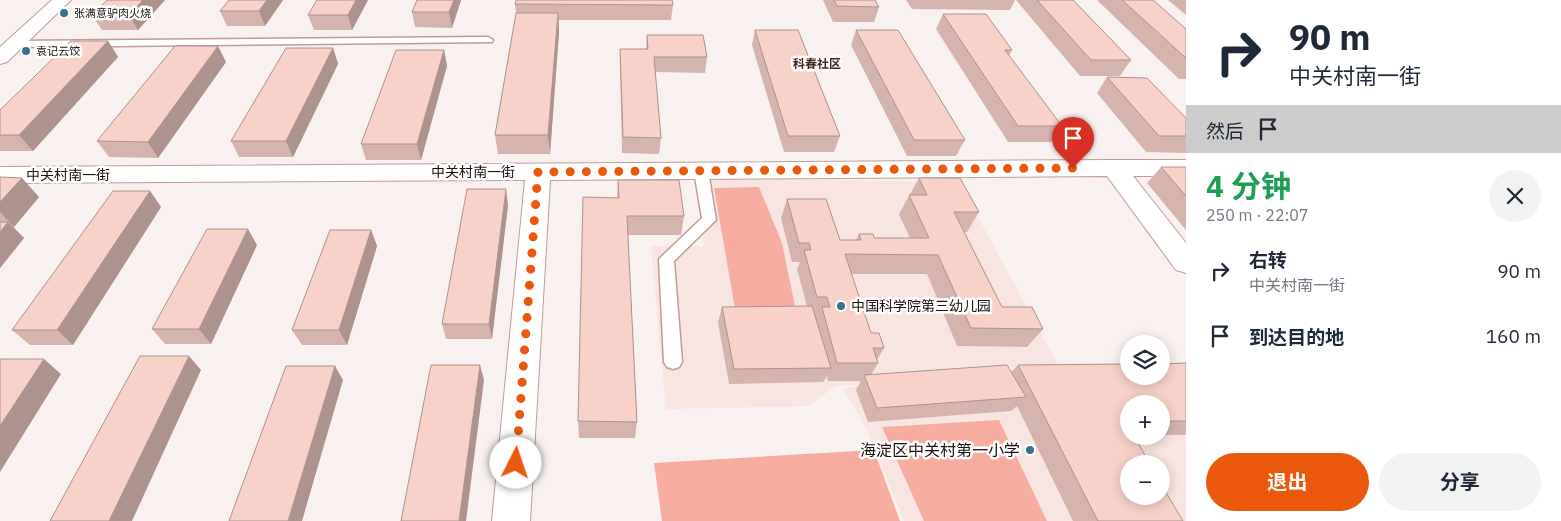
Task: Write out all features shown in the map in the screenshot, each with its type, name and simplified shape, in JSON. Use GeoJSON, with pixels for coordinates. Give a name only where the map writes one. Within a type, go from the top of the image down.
{"type":"FeatureCollection","features":[{"type":"Feature","properties":{"kind":"street"},"geometry":{"type":"LineString","coordinates":[[0,58],[62,0]]}},
{"type":"Feature","properties":{"kind":"street"},"geometry":{"type":"LineString","coordinates":[[1113,168],[1186,263]]}},
{"type":"Feature","properties":{"kind":"street","name":"中关村南一街"},"geometry":{"type":"LineString","coordinates":[[0,175],[1186,168]]}},
{"type":"Feature","properties":{"kind":"street"},"geometry":{"type":"LineString","coordinates":[[511,521],[538,172]]}},
{"type":"Feature","properties":{"kind":"lane"},"geometry":{"type":"LineString","coordinates":[[15,44],[488,40]]}},
{"type":"Feature","properties":{"kind":"lane"},"geometry":{"type":"LineString","coordinates":[[673,362],[666,259],[709,220],[701,171]]}},
{"type":"Feature","properties":{"kind":"shaded area","name":"中国科学院第三幼儿园"},"geometry":{"type":"Polygon","coordinates":[[[696,178],[959,182],[1059,366],[938,369],[891,381],[991,373],[1120,375],[1120,385],[1170,385],[1170,375],[1186,372],[1186,521],[904,521],[868,432],[843,388],[866,385],[836,386],[808,406],[666,409],[651,246],[704,246],[696,178]]]}},
{"type":"Feature","properties":{"kind":"shaded area"},"geometry":{"type":"Polygon","coordinates":[[[759,187],[782,243],[798,321],[737,320],[714,188],[759,187]]]}},
{"type":"Feature","properties":{"kind":"shaded area"},"geometry":{"type":"Polygon","coordinates":[[[999,420],[1047,521],[924,521],[882,427],[999,420]]]}},
{"type":"Feature","properties":{"kind":"shaded area"},"geometry":{"type":"Polygon","coordinates":[[[874,450],[900,521],[662,521],[654,463],[874,450]]]}},
{"type":"Feature","properties":{"kind":"building"},"geometry":{"type":"Polygon","coordinates":[[[107,0],[143,0],[129,15],[92,15],[107,0]]]}},
{"type":"Feature","properties":{"kind":"building"},"geometry":{"type":"Polygon","coordinates":[[[229,0],[267,0],[259,11],[220,11],[229,0]]]}},
{"type":"Feature","properties":{"kind":"building"},"geometry":{"type":"Polygon","coordinates":[[[317,0],[356,0],[348,15],[308,15],[317,0]]]}},
{"type":"Feature","properties":{"kind":"building"},"geometry":{"type":"Polygon","coordinates":[[[417,0],[454,0],[449,12],[412,12],[417,0]]]}},
{"type":"Feature","properties":{"kind":"building"},"geometry":{"type":"Polygon","coordinates":[[[516,0],[672,0],[673,5],[515,4],[516,0]]]}},
{"type":"Feature","properties":{"kind":"building"},"geometry":{"type":"Polygon","coordinates":[[[834,0],[875,0],[879,7],[837,6],[834,0]]]}},
{"type":"Feature","properties":{"kind":"building"},"geometry":{"type":"Polygon","coordinates":[[[1037,0],[1073,0],[1131,60],[1091,60],[1037,0]]]}},
{"type":"Feature","properties":{"kind":"building"},"geometry":{"type":"Polygon","coordinates":[[[1122,0],[1153,0],[1186,29],[1186,58],[1122,0]]]}},
{"type":"Feature","properties":{"kind":"building"},"geometry":{"type":"Polygon","coordinates":[[[516,13],[558,13],[548,135],[495,135],[516,13]]]}},
{"type":"Feature","properties":{"kind":"building"},"geometry":{"type":"Polygon","coordinates":[[[943,14],[986,14],[1012,50],[1005,50],[1062,126],[1018,126],[943,14]]]}},
{"type":"Feature","properties":{"kind":"building"},"geometry":{"type":"Polygon","coordinates":[[[755,30],[798,30],[840,136],[788,136],[755,30]]]}},
{"type":"Feature","properties":{"kind":"building"},"geometry":{"type":"Polygon","coordinates":[[[856,30],[898,30],[965,140],[914,140],[856,30]]]}},
{"type":"Feature","properties":{"kind":"building"},"geometry":{"type":"Polygon","coordinates":[[[647,35],[703,35],[707,57],[654,57],[661,138],[623,137],[620,49],[648,49],[647,35]]]}},
{"type":"Feature","properties":{"kind":"building"},"geometry":{"type":"Polygon","coordinates":[[[71,41],[108,41],[19,135],[0,135],[0,110],[71,41]]]}},
{"type":"Feature","properties":{"kind":"building"},"geometry":{"type":"Polygon","coordinates":[[[175,46],[218,46],[148,142],[97,141],[175,46]]]}},
{"type":"Feature","properties":{"kind":"building"},"geometry":{"type":"Polygon","coordinates":[[[286,48],[333,48],[286,141],[231,141],[286,48]]]}},
{"type":"Feature","properties":{"kind":"building"},"geometry":{"type":"Polygon","coordinates":[[[396,50],[444,50],[417,144],[361,144],[396,50]]]}},
{"type":"Feature","properties":{"kind":"building"},"geometry":{"type":"Polygon","coordinates":[[[1107,77],[1147,78],[1186,118],[1186,136],[1159,136],[1107,77]]]}},
{"type":"Feature","properties":{"kind":"building"},"geometry":{"type":"Polygon","coordinates":[[[1161,167],[1186,167],[1186,196],[1161,167]]]}},
{"type":"Feature","properties":{"kind":"building"},"geometry":{"type":"Polygon","coordinates":[[[0,177],[22,178],[0,202],[0,177]]]}},
{"type":"Feature","properties":{"kind":"building"},"geometry":{"type":"Polygon","coordinates":[[[919,178],[960,178],[979,212],[954,212],[1002,307],[1032,307],[1043,329],[971,328],[938,255],[845,254],[871,333],[879,333],[884,348],[873,348],[878,363],[837,363],[822,307],[830,307],[827,297],[817,297],[804,250],[811,250],[809,243],[799,243],[787,199],[826,199],[840,240],[861,240],[859,234],[873,234],[874,238],[929,238],[909,195],[927,195],[919,178]]]}},
{"type":"Feature","properties":{"kind":"building"},"geometry":{"type":"Polygon","coordinates":[[[618,180],[679,180],[684,216],[627,216],[637,422],[578,421],[583,197],[619,198],[618,180]]]}},
{"type":"Feature","properties":{"kind":"building"},"geometry":{"type":"Polygon","coordinates":[[[467,189],[506,189],[489,324],[442,324],[467,189]]]}},
{"type":"Feature","properties":{"kind":"building"},"geometry":{"type":"Polygon","coordinates":[[[113,191],[150,191],[57,330],[12,330],[113,191]]]}},
{"type":"Feature","properties":{"kind":"building"},"geometry":{"type":"Polygon","coordinates":[[[0,222],[8,222],[0,232],[0,222]]]}},
{"type":"Feature","properties":{"kind":"building"},"geometry":{"type":"Polygon","coordinates":[[[207,229],[248,229],[199,329],[152,329],[207,229]]]}},
{"type":"Feature","properties":{"kind":"building"},"geometry":{"type":"Polygon","coordinates":[[[330,230],[371,230],[339,330],[292,330],[330,230]]]}},
{"type":"Feature","properties":{"kind":"building"},"geometry":{"type":"Polygon","coordinates":[[[812,306],[831,368],[734,369],[722,307],[812,306]]]}},
{"type":"Feature","properties":{"kind":"building"},"geometry":{"type":"Polygon","coordinates":[[[140,356],[189,356],[109,521],[50,521],[140,356]]]}},
{"type":"Feature","properties":{"kind":"building"},"geometry":{"type":"Polygon","coordinates":[[[0,359],[44,359],[0,426],[0,359]]]}},
{"type":"Feature","properties":{"kind":"building"},"geometry":{"type":"Polygon","coordinates":[[[1186,363],[1186,421],[1170,421],[1170,395],[1120,395],[1120,445],[1139,445],[1145,455],[1120,455],[1120,505],[1170,505],[1170,499],[1183,521],[1098,521],[1018,365],[1120,364],[1120,385],[1170,385],[1170,364],[1186,363]]]}},
{"type":"Feature","properties":{"kind":"building"},"geometry":{"type":"Polygon","coordinates":[[[431,365],[480,365],[459,521],[401,521],[431,365]]]}},
{"type":"Feature","properties":{"kind":"building"},"geometry":{"type":"Polygon","coordinates":[[[1007,365],[1026,397],[877,408],[864,375],[1007,365]]]}},
{"type":"Feature","properties":{"kind":"building"},"geometry":{"type":"Polygon","coordinates":[[[286,366],[335,366],[288,521],[229,521],[286,366]]]}},
{"type":"Feature","properties":{"kind":"place","name":"张满意驴肉火烧"},"geometry":{"type":"Point","coordinates":[64,13]}},
{"type":"Feature","properties":{"kind":"place","name":"袁记云饺"},"geometry":{"type":"Point","coordinates":[26,51]}},
{"type":"Feature","properties":{"kind":"place","name":"中国科学院第三幼儿园"},"geometry":{"type":"Point","coordinates":[841,306]}},
{"type":"Feature","properties":{"kind":"place","name":"海淀区中关村第一小学"},"geometry":{"type":"Point","coordinates":[1030,450]}},
{"type":"Feature","properties":{"kind":"district","name":"科春社区"},"geometry":{"type":"Point","coordinates":[817,64]}},
{"type":"Feature","properties":{"kind":"route"},"geometry":{"type":"LineString","coordinates":[[516,463],[538,172],[1073,168]]}}]}
